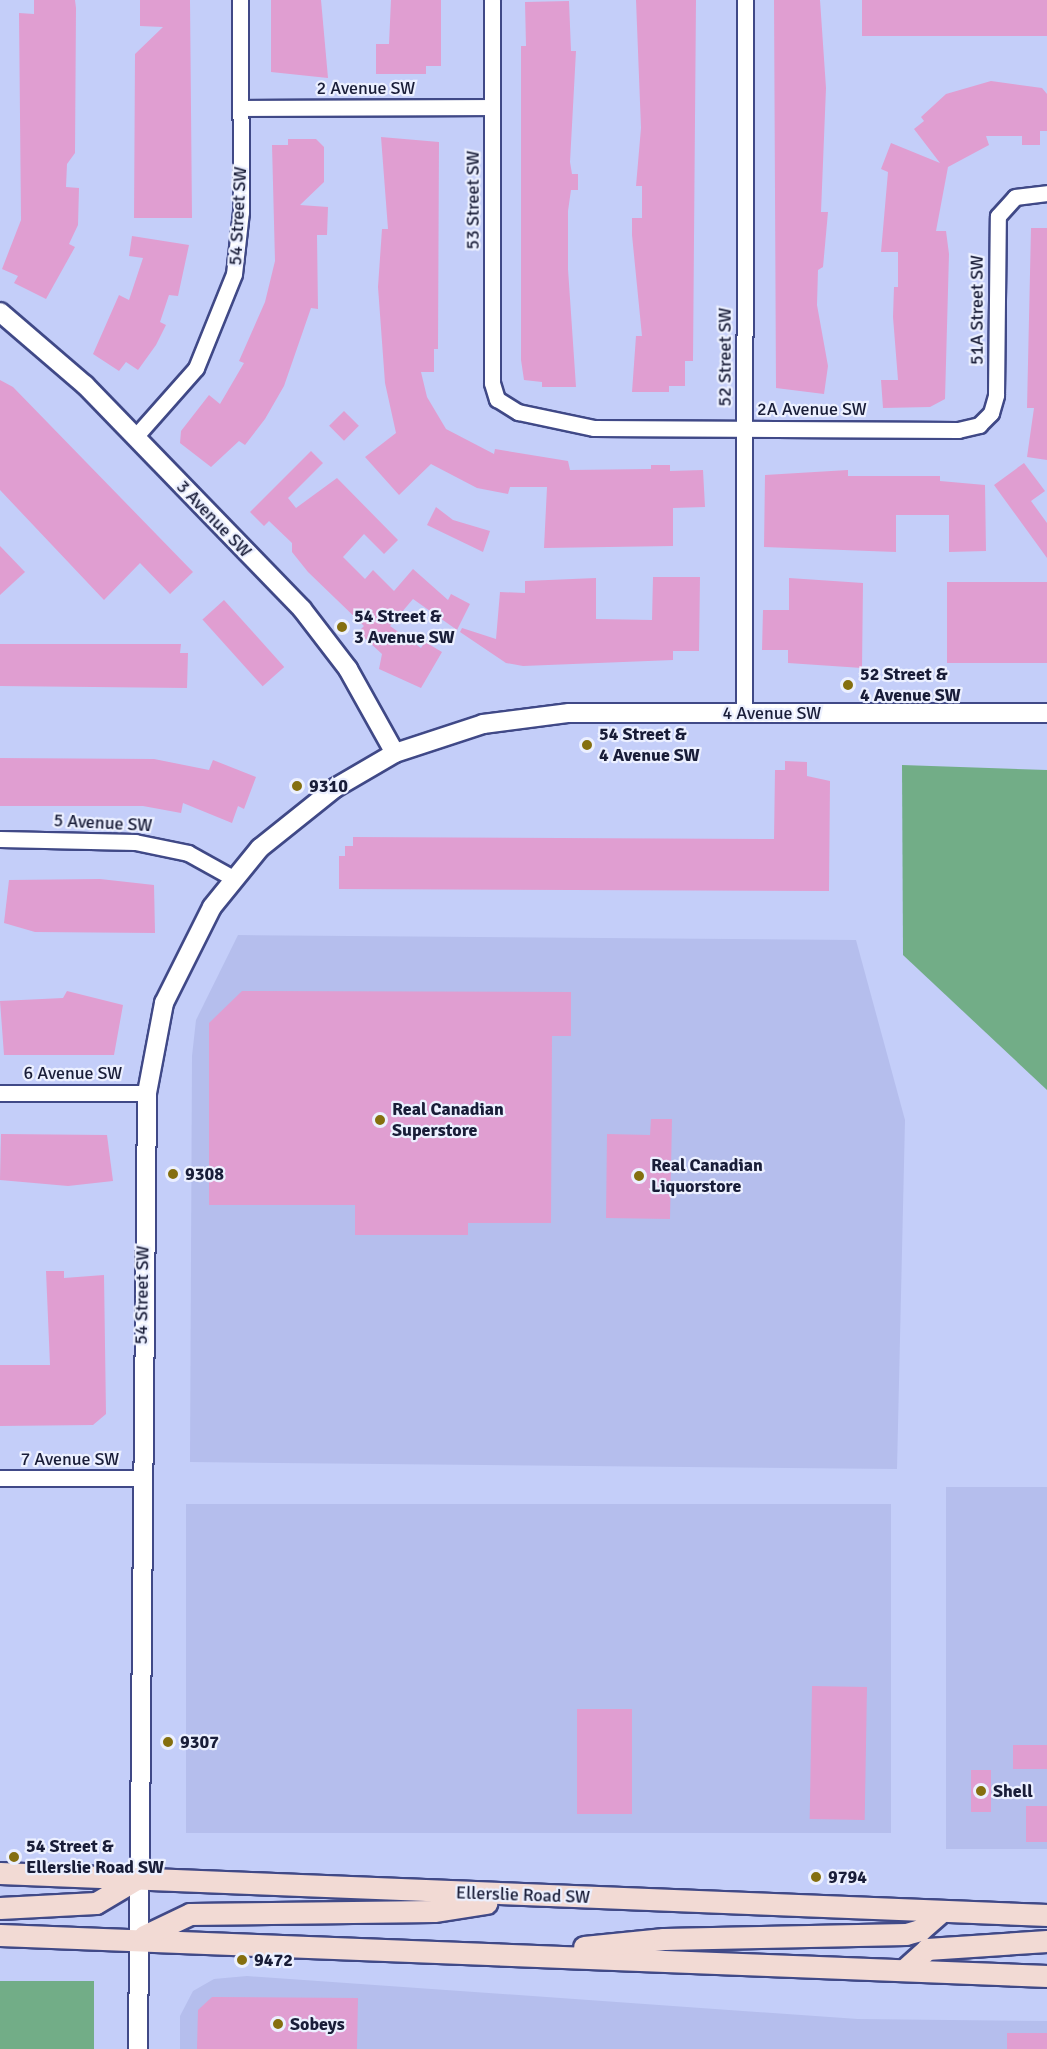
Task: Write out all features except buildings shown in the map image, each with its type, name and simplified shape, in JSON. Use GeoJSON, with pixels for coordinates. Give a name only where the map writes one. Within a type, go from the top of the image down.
{"type":"FeatureCollection","features":[{"type":"Feature","properties":{"kind":"main road","name":"Ellerslie Road SW"},"geometry":{"type":"LineString","coordinates":[[0,1873],[1047,1915]]}},
{"type":"Feature","properties":{"kind":"main road"},"geometry":{"type":"LineString","coordinates":[[0,1908],[96,1903],[138,1878]]}},
{"type":"Feature","properties":{"kind":"main road"},"geometry":{"type":"LineString","coordinates":[[138,1938],[190,1914],[434,1911],[530,1895]]}},
{"type":"Feature","properties":{"kind":"main road"},"geometry":{"type":"LineString","coordinates":[[524,1954],[664,1939],[906,1934],[920,1930],[941,1912]]}},
{"type":"Feature","properties":{"kind":"main road"},"geometry":{"type":"LineString","coordinates":[[0,1935],[138,1938],[1047,1976]]}},
{"type":"Feature","properties":{"kind":"main road"},"geometry":{"type":"LineString","coordinates":[[903,1970],[927,1949],[1047,1941]]}},
{"type":"Feature","properties":{"kind":"street","name":"54 Street SW"},"geometry":{"type":"LineString","coordinates":[[135,437],[196,368],[230,293],[241,212],[240,0]]}},
{"type":"Feature","properties":{"kind":"street","name":"53 Street SW"},"geometry":{"type":"LineString","coordinates":[[492,0],[492,383],[497,399]]}},
{"type":"Feature","properties":{"kind":"street","name":"52 Street SW"},"geometry":{"type":"LineString","coordinates":[[744,713],[745,0]]}},
{"type":"Feature","properties":{"kind":"street","name":"2 Avenue SW"},"geometry":{"type":"LineString","coordinates":[[241,108],[492,107]]}},
{"type":"Feature","properties":{"kind":"street","name":"51A Street SW"},"geometry":{"type":"LineString","coordinates":[[986,419],[996,395],[998,216],[1007,202],[1047,193]]}},
{"type":"Feature","properties":{"kind":"street","name":"3 Avenue SW"},"geometry":{"type":"LineString","coordinates":[[0,312],[85,385],[302,609],[348,669],[395,753]]}},
{"type":"Feature","properties":{"kind":"street","name":"2A Avenue SW"},"geometry":{"type":"LineString","coordinates":[[497,399],[519,412],[573,426],[958,430],[986,419]]}},
{"type":"Feature","properties":{"kind":"street","name":"4 Avenue SW"},"geometry":{"type":"LineString","coordinates":[[395,753],[445,735],[523,718],[744,713],[1047,713]]}},
{"type":"Feature","properties":{"kind":"street","name":"54 Street SW"},"geometry":{"type":"LineString","coordinates":[[138,2049],[140,1478],[147,1093],[157,1023],[173,978],[233,878],[304,810],[395,753]]}},
{"type":"Feature","properties":{"kind":"street","name":"5 Avenue SW"},"geometry":{"type":"LineString","coordinates":[[0,839],[135,842],[188,853],[233,878]]}},
{"type":"Feature","properties":{"kind":"street","name":"6 Avenue SW"},"geometry":{"type":"LineString","coordinates":[[0,1093],[147,1093]]}},
{"type":"Feature","properties":{"kind":"street","name":"7 Avenue SW"},"geometry":{"type":"LineString","coordinates":[[0,1478],[140,1478]]}},
{"type":"Feature","properties":{"kind":"shaded area"},"geometry":{"type":"Polygon","coordinates":[[[238,935],[856,940],[905,1120],[897,1469],[190,1462],[192,1056],[196,1020],[238,935]]]}},
{"type":"Feature","properties":{"kind":"shaded area"},"geometry":{"type":"Polygon","coordinates":[[[946,1487],[1047,1487],[1047,1849],[946,1849],[946,1487]]]}},
{"type":"Feature","properties":{"kind":"shaded area"},"geometry":{"type":"Polygon","coordinates":[[[186,1504],[891,1504],[891,1833],[186,1833],[186,1504]]]}},
{"type":"Feature","properties":{"kind":"shaded area"},"geometry":{"type":"Polygon","coordinates":[[[247,1976],[858,2019],[1047,2021],[1047,2049],[180,2049],[180,2016],[193,1991],[214,1979],[247,1976]]]}},
{"type":"Feature","properties":{"kind":"green space"},"geometry":{"type":"Polygon","coordinates":[[[902,765],[1047,770],[1047,1090],[903,955],[902,765]]]}},
{"type":"Feature","properties":{"kind":"green space"},"geometry":{"type":"Polygon","coordinates":[[[0,1981],[94,1981],[94,2049],[0,2049],[0,1981]]]}},
{"type":"Feature","properties":{"kind":"place","name":"54 Street & 3 Avenue SW"},"geometry":{"type":"Point","coordinates":[342,627]}},
{"type":"Feature","properties":{"kind":"place","name":"52 Street & 4 Avenue SW"},"geometry":{"type":"Point","coordinates":[848,685]}},
{"type":"Feature","properties":{"kind":"place","name":"54 Street & 4 Avenue SW"},"geometry":{"type":"Point","coordinates":[587,745]}},
{"type":"Feature","properties":{"kind":"place","name":"9310"},"geometry":{"type":"Point","coordinates":[297,786]}},
{"type":"Feature","properties":{"kind":"place","name":"Real Canadian Superstore"},"geometry":{"type":"Point","coordinates":[380,1120]}},
{"type":"Feature","properties":{"kind":"place","name":"9308"},"geometry":{"type":"Point","coordinates":[173,1174]}},
{"type":"Feature","properties":{"kind":"place","name":"Real Canadian Liquorstore"},"geometry":{"type":"Point","coordinates":[639,1176]}},
{"type":"Feature","properties":{"kind":"place","name":"9307"},"geometry":{"type":"Point","coordinates":[168,1742]}},
{"type":"Feature","properties":{"kind":"place","name":"Shell"},"geometry":{"type":"Point","coordinates":[981,1791]}},
{"type":"Feature","properties":{"kind":"place","name":"54 Street & Ellerslie Road SW"},"geometry":{"type":"Point","coordinates":[14,1857]}},
{"type":"Feature","properties":{"kind":"place","name":"9794"},"geometry":{"type":"Point","coordinates":[816,1877]}},
{"type":"Feature","properties":{"kind":"place","name":"9472"},"geometry":{"type":"Point","coordinates":[242,1960]}},
{"type":"Feature","properties":{"kind":"place","name":"Sobeys"},"geometry":{"type":"Point","coordinates":[278,2024]}}]}
